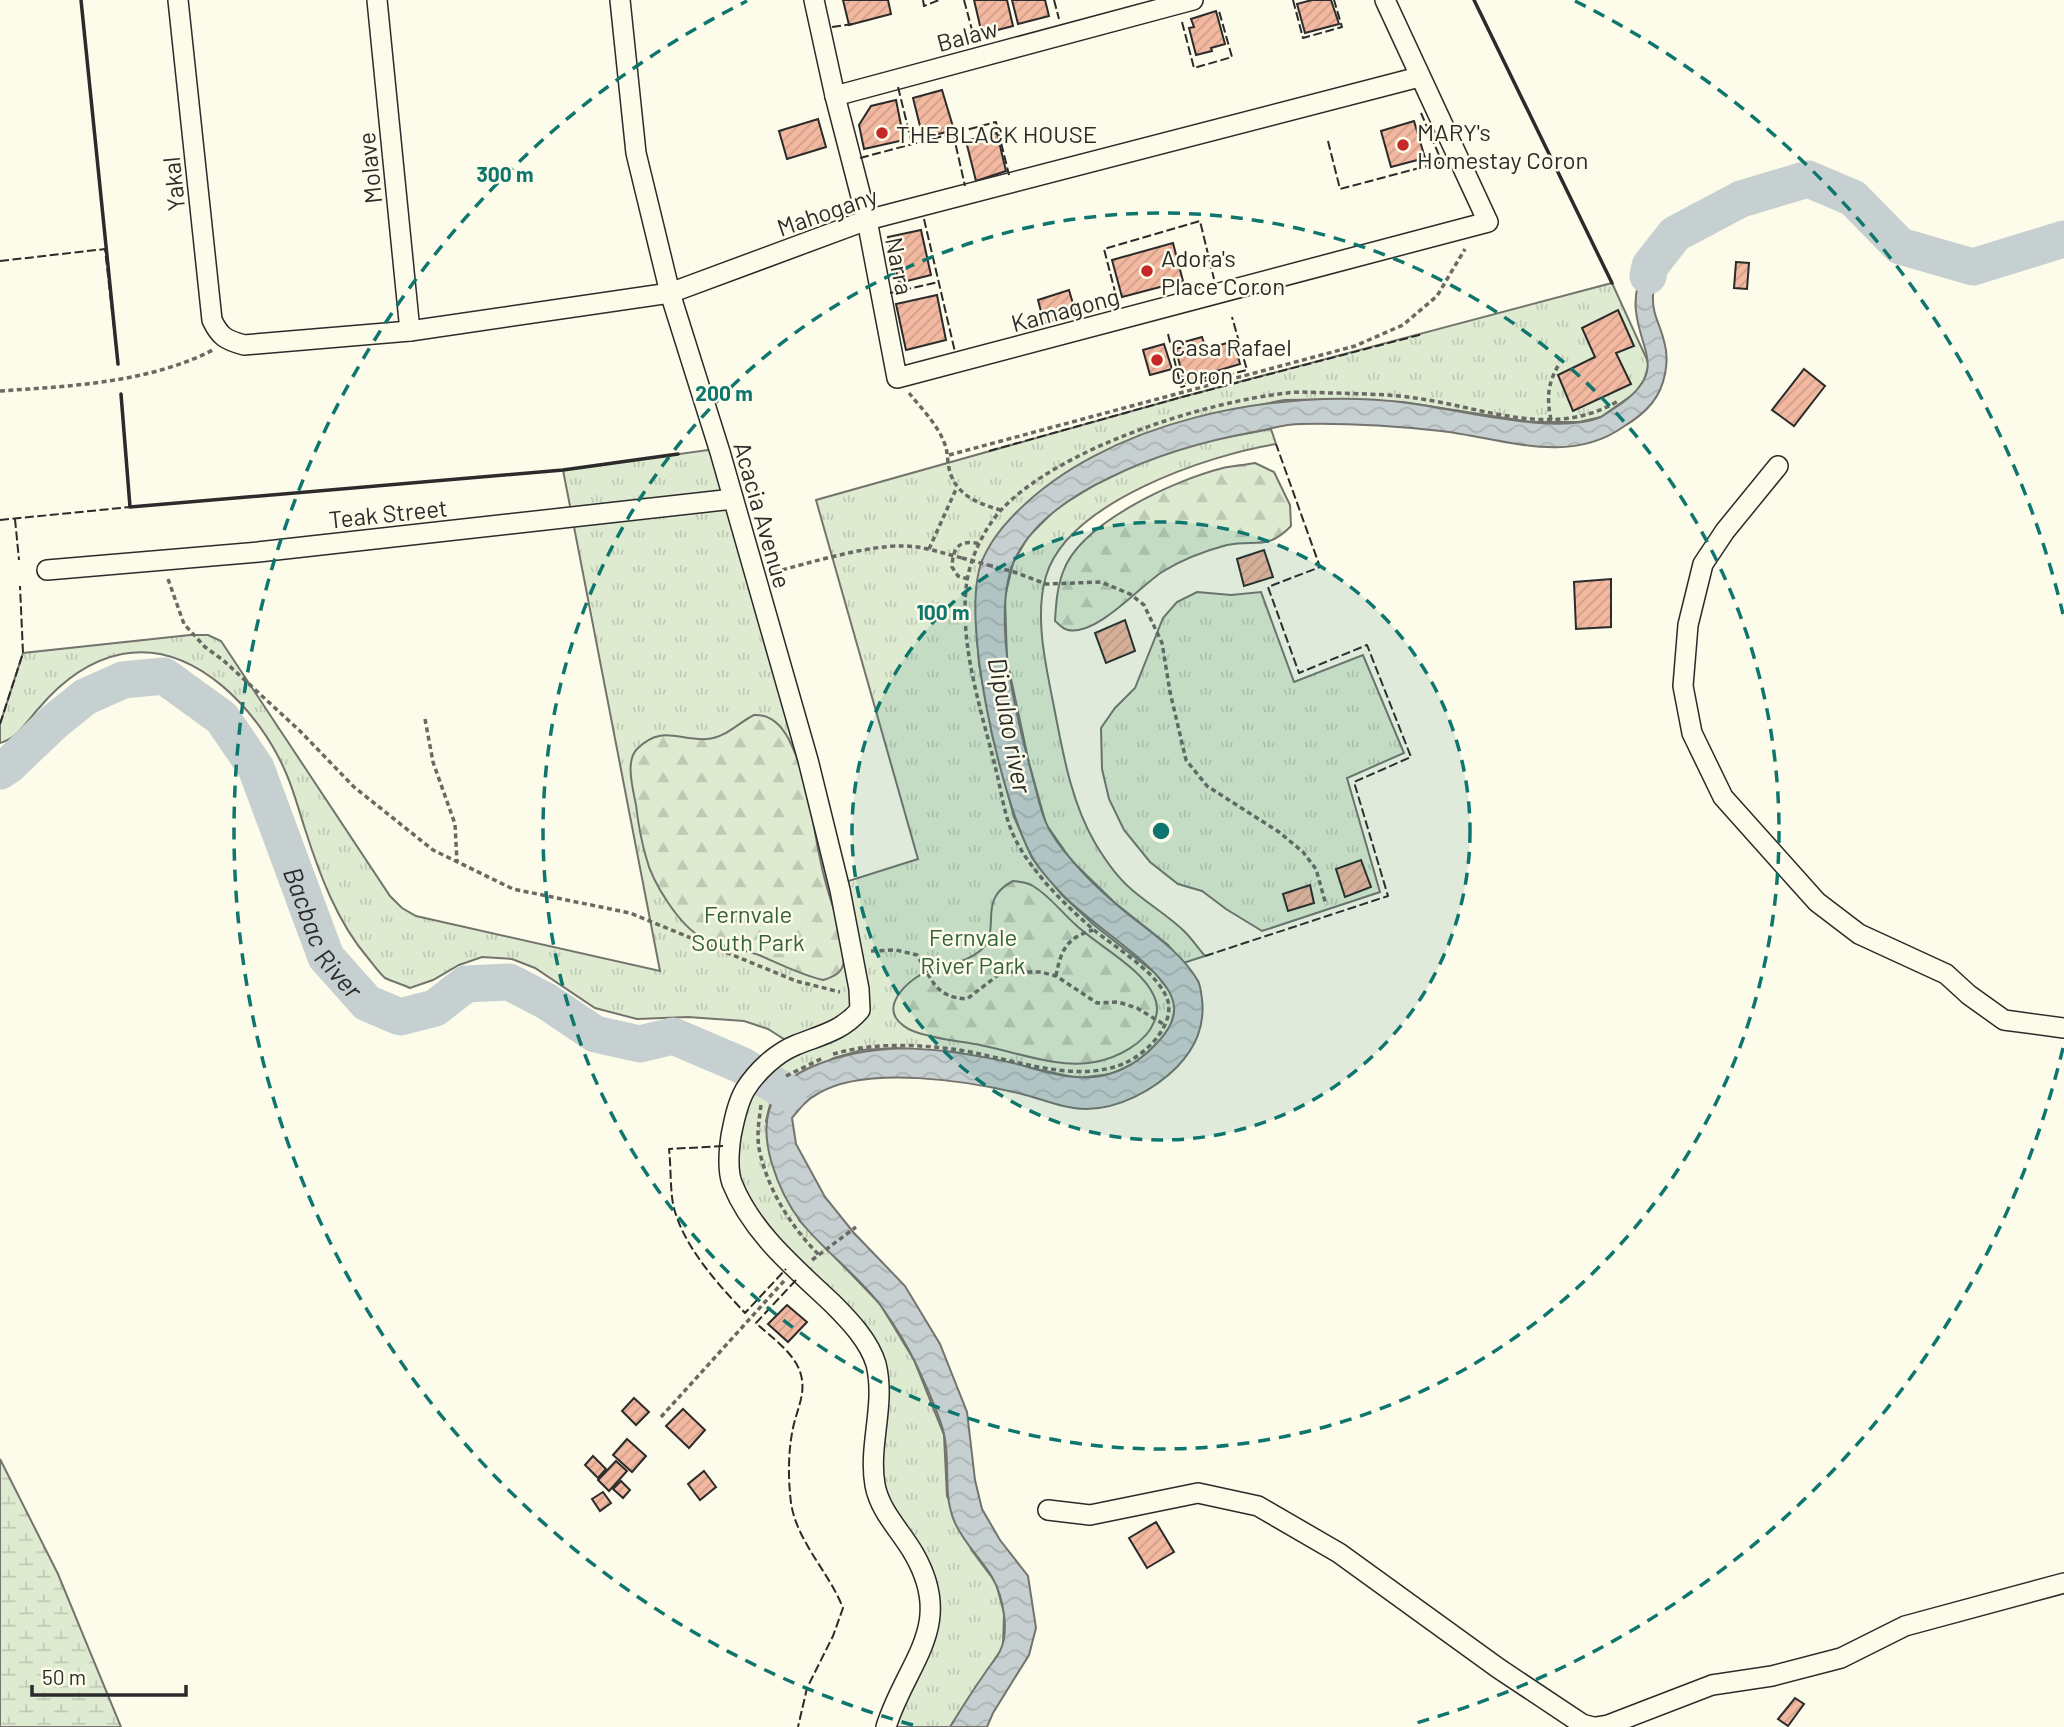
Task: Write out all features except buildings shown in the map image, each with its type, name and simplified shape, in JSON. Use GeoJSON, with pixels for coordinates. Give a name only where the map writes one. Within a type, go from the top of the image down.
{"type":"FeatureCollection","features":[{"type":"Feature","properties":{"kind":"street","name":"Yakal"},"geometry":{"type":"LineString","coordinates":[[178,0],[212,320],[218,333],[235,343]]}},
{"type":"Feature","properties":{"kind":"street","name":"Molave"},"geometry":{"type":"LineString","coordinates":[[377,0],[410,331]]}},
{"type":"Feature","properties":{"kind":"street","name":"Acacia Avenue"},"geometry":{"type":"LineString","coordinates":[[620,0],[636,153],[670,293],[808,760],[839,890],[860,995]]}},
{"type":"Feature","properties":{"kind":"street","name":"Narra"},"geometry":{"type":"LineString","coordinates":[[814,0],[867,220],[897,378]]}},
{"type":"Feature","properties":{"kind":"street","name":"Balaw"},"geometry":{"type":"LineString","coordinates":[[835,96],[1193,0]]}},
{"type":"Feature","properties":{"kind":"street"},"geometry":{"type":"LineString","coordinates":[[1384,0],[1419,77],[1479,224]]}},
{"type":"Feature","properties":{"kind":"street","name":"Mahogany"},"geometry":{"type":"LineString","coordinates":[[235,343],[410,331],[670,293],[867,220],[1419,77]]}},
{"type":"Feature","properties":{"kind":"street","name":"Kamagong"},"geometry":{"type":"LineString","coordinates":[[897,378],[1479,224]]}},
{"type":"Feature","properties":{"kind":"street"},"geometry":{"type":"LineString","coordinates":[[1778,466],[1725,531],[1703,564],[1688,625],[1683,686],[1692,733],[1723,797],[1817,902],[1859,934],[1946,974],[1969,995],[2004,1020],[2064,1028]]}},
{"type":"Feature","properties":{"kind":"street","name":"Teak Street"},"geometry":{"type":"LineString","coordinates":[[47,570],[258,552],[733,499]]}},
{"type":"Feature","properties":{"kind":"street"},"geometry":{"type":"LineString","coordinates":[[860,995],[860,1010],[840,1028],[794,1046],[775,1057],[758,1074],[744,1091],[734,1119],[729,1151],[732,1181],[761,1234],[855,1326],[876,1363],[880,1408],[874,1450],[875,1487],[889,1519],[915,1554],[930,1591],[931,1620],[922,1650],[886,1727]]}},
{"type":"Feature","properties":{"kind":"street"},"geometry":{"type":"LineString","coordinates":[[1048,1510],[1090,1516],[1198,1493],[1258,1506],[1339,1553],[1498,1668],[1582,1724],[1595,1727],[1608,1725],[1712,1685],[1772,1676],[1841,1658],[1905,1626],[2064,1583]]}},
{"type":"Feature","properties":{"kind":"path"},"geometry":{"type":"LineString","coordinates":[[948,455],[1355,346],[1403,325],[1437,296],[1479,224]]}},
{"type":"Feature","properties":{"kind":"path"},"geometry":{"type":"LineString","coordinates":[[0,391],[88,385],[166,369],[235,343]]}},
{"type":"Feature","properties":{"kind":"path"},"geometry":{"type":"LineString","coordinates":[[1551,420],[1548,388],[1558,366]]}},
{"type":"Feature","properties":{"kind":"path"},"geometry":{"type":"LineString","coordinates":[[897,378],[935,426],[948,455],[949,469],[957,487],[980,504],[1001,510]]}},
{"type":"Feature","properties":{"kind":"path"},"geometry":{"type":"LineString","coordinates":[[784,1077],[833,1054],[862,1046],[899,1045],[954,1049],[1074,1072],[1103,1071],[1130,1061],[1157,1038],[1165,1026],[1169,1010],[1168,997],[1154,978],[1094,930],[1062,900],[1032,865],[1011,830],[970,661],[965,621],[971,561],[1001,510],[1055,468],[1141,429],[1224,404],[1290,392],[1414,397],[1527,419],[1551,420],[1600,412],[1618,401]]}},
{"type":"Feature","properties":{"kind":"path"},"geometry":{"type":"LineString","coordinates":[[929,549],[957,487]]}},
{"type":"Feature","properties":{"kind":"path"},"geometry":{"type":"LineString","coordinates":[[968,579],[958,576],[952,567],[953,556],[958,545],[968,541],[980,544]]}},
{"type":"Feature","properties":{"kind":"path"},"geometry":{"type":"LineString","coordinates":[[755,578],[868,550],[901,546],[929,549],[1014,572],[1046,584],[1101,582],[1130,594],[1144,605],[1162,643],[1186,760],[1207,786],[1279,832],[1303,852],[1315,869],[1326,905]]}},
{"type":"Feature","properties":{"kind":"path"},"geometry":{"type":"LineString","coordinates":[[162,559],[184,624],[205,647],[223,660],[300,731],[354,787],[433,850],[513,889],[630,913],[796,981],[860,995]]}},
{"type":"Feature","properties":{"kind":"path"},"geometry":{"type":"LineString","coordinates":[[425,719],[433,762],[456,824],[457,862]]}},
{"type":"Feature","properties":{"kind":"path"},"geometry":{"type":"LineString","coordinates":[[1056,976],[1059,958],[1067,945],[1077,935],[1094,930]]}},
{"type":"Feature","properties":{"kind":"path"},"geometry":{"type":"LineString","coordinates":[[852,952],[896,950],[917,955],[935,988],[951,998],[967,999],[1002,972],[1041,972],[1056,976],[1097,1003],[1118,1002],[1137,1008],[1165,1026]]}},
{"type":"Feature","properties":{"kind":"path"},"geometry":{"type":"LineString","coordinates":[[762,1101],[757,1127],[759,1152],[790,1222],[820,1256],[856,1227]]}},
{"type":"Feature","properties":{"kind":"path"},"geometry":{"type":"LineString","coordinates":[[661,1417],[796,1268]]}},
{"type":"Feature","properties":{"kind":"green space"},"geometry":{"type":"Polygon","coordinates":[[[1612,283],[1649,364],[1644,380],[1635,393],[1601,417],[1579,422],[1531,422],[1403,402],[1344,399],[1284,400],[1205,416],[1139,436],[982,560],[977,583],[979,664],[992,734],[1014,817],[1032,858],[1062,895],[1094,925],[1155,973],[1172,994],[1175,1009],[1171,1025],[1160,1041],[1136,1063],[1111,1074],[1078,1078],[955,1052],[896,1048],[862,1050],[834,1058],[779,1087],[771,1101],[766,1121],[799,1220],[880,1304],[914,1360],[944,1435],[947,1496],[973,1552],[996,1583],[1004,1613],[1003,1647],[950,1727],[886,1727],[930,1591],[875,1487],[875,1363],[761,1234],[732,1182],[745,1091],[793,1045],[768,1029],[744,1021],[688,1017],[637,1019],[595,1008],[535,968],[512,959],[482,957],[410,988],[385,978],[357,944],[338,913],[316,863],[286,773],[260,727],[222,685],[199,669],[175,658],[149,653],[122,654],[86,667],[47,699],[17,733],[0,743],[0,724],[23,653],[208,635],[221,641],[390,896],[402,908],[416,916],[660,971],[563,470],[715,449],[836,885],[918,859],[816,500],[1182,397],[1612,283]]]}},
{"type":"Feature","properties":{"kind":"green space"},"geometry":{"type":"Polygon","coordinates":[[[1271,429],[1276,444],[1214,459],[1179,471],[1144,486],[1111,505],[1082,526],[1059,550],[1046,576],[1043,592],[1041,625],[1045,658],[1065,759],[1080,811],[1095,843],[1121,879],[1179,926],[1205,956],[1183,963],[1168,945],[1115,903],[1071,860],[1046,824],[1029,763],[1007,660],[1005,597],[1013,563],[1028,537],[1057,508],[1096,484],[1146,460],[1201,442],[1271,429]]]}},
{"type":"Feature","properties":{"kind":"green space"},"geometry":{"type":"Polygon","coordinates":[[[1255,463],[1274,472],[1290,505],[1291,526],[1283,534],[1261,543],[1237,543],[1218,547],[1178,563],[1162,572],[1092,626],[1068,630],[1055,621],[1063,572],[1073,554],[1088,537],[1108,521],[1131,506],[1180,482],[1223,468],[1255,463]]]}},
{"type":"Feature","properties":{"kind":"green space"},"geometry":{"type":"Polygon","coordinates":[[[1197,592],[1231,595],[1261,592],[1294,682],[1363,655],[1404,753],[1347,778],[1380,892],[1262,931],[1202,891],[1178,884],[1150,862],[1124,830],[1109,799],[1102,769],[1101,728],[1115,708],[1135,688],[1163,618],[1177,602],[1197,592]]]}},
{"type":"Feature","properties":{"kind":"green space","name":"Fernvale South Park"},"geometry":{"type":"Polygon","coordinates":[[[754,715],[773,720],[786,734],[803,777],[820,860],[844,950],[844,964],[840,971],[823,980],[759,955],[716,944],[694,932],[676,914],[661,891],[644,851],[631,776],[631,761],[637,749],[646,741],[663,735],[714,738],[754,715]]]}},
{"type":"Feature","properties":{"kind":"green space"},"geometry":{"type":"Polygon","coordinates":[[[1013,881],[1039,890],[1085,933],[1130,967],[1148,986],[1156,1002],[1156,1015],[1150,1030],[1138,1043],[1104,1060],[1081,1064],[1066,1063],[929,1036],[903,1026],[897,1020],[893,1007],[901,991],[910,982],[922,974],[966,959],[982,949],[988,941],[995,897],[1013,881]]]}},
{"type":"Feature","properties":{"kind":"green space"},"geometry":{"type":"Polygon","coordinates":[[[0,1459],[58,1574],[121,1727],[0,1727],[0,1459]]]}},
{"type":"Feature","properties":{"kind":"water"},"geometry":{"type":"Polygon","coordinates":[[[1675,234],[1658,272],[1653,296],[1655,314],[1666,349],[1663,382],[1646,410],[1602,439],[1557,447],[1389,426],[1295,424],[1277,427],[1181,449],[1097,484],[1068,501],[1043,522],[1031,534],[1014,561],[1007,584],[1005,611],[1009,671],[1021,731],[1046,822],[1061,847],[1086,876],[1171,949],[1190,969],[1200,986],[1203,1009],[1198,1036],[1177,1067],[1147,1090],[1111,1106],[1078,1109],[975,1084],[890,1078],[839,1084],[811,1098],[792,1118],[796,1144],[825,1197],[854,1233],[905,1286],[940,1344],[967,1412],[975,1480],[982,1509],[1000,1540],[1028,1576],[1036,1628],[1029,1655],[987,1727],[950,1727],[1003,1643],[1005,1624],[999,1594],[992,1577],[955,1523],[949,1501],[944,1434],[908,1348],[881,1306],[810,1233],[784,1194],[774,1172],[768,1148],[766,1134],[770,1107],[775,1095],[784,1085],[809,1068],[860,1052],[885,1049],[961,1053],[1068,1076],[1109,1074],[1130,1065],[1148,1052],[1168,1029],[1174,1011],[1172,998],[1153,971],[1072,904],[1047,878],[1032,857],[1018,825],[996,750],[979,663],[976,588],[982,561],[1007,522],[1049,484],[1093,456],[1143,434],[1196,417],[1250,406],[1305,400],[1358,399],[1408,403],[1533,423],[1582,422],[1601,417],[1636,391],[1644,380],[1647,360],[1636,311],[1638,285],[1650,257],[1675,234]]]}},
{"type":"Feature","properties":{"kind":"waterway","name":"Dipulao river"},"geometry":{"type":"LineString","coordinates":[[1648,276],[1650,266],[1675,234],[1741,199],[1808,179],[1853,198],[1900,246],[1973,267],[2064,239]]}},
{"type":"Feature","properties":{"kind":"waterway","name":"Bacbac River"},"geometry":{"type":"LineString","coordinates":[[0,771],[85,697],[123,680],[164,676],[222,718],[256,768],[326,957],[367,1003],[400,1017],[435,1008],[466,984],[509,982],[546,1001],[595,1034],[640,1044],[673,1036],[741,1065],[788,1093]]}},
{"type":"Feature","properties":{"kind":"fence"},"geometry":{"type":"LineString","coordinates":[[923,0],[924,6],[939,0]]}},
{"type":"Feature","properties":{"kind":"fence"},"geometry":{"type":"LineString","coordinates":[[964,0],[975,41]]}},
{"type":"Feature","properties":{"kind":"fence"},"geometry":{"type":"LineString","coordinates":[[1054,0],[1059,19]]}},
{"type":"Feature","properties":{"kind":"fence"},"geometry":{"type":"LineString","coordinates":[[1293,0],[1303,38],[1342,27],[1334,0]]}},
{"type":"Feature","properties":{"kind":"fence"},"geometry":{"type":"LineString","coordinates":[[1182,22],[1194,68],[1232,57],[1219,11]]}},
{"type":"Feature","properties":{"kind":"fence"},"geometry":{"type":"LineString","coordinates":[[832,27],[853,24]]}},
{"type":"Feature","properties":{"kind":"fence"},"geometry":{"type":"LineString","coordinates":[[898,87],[912,144]]}},
{"type":"Feature","properties":{"kind":"fence"},"geometry":{"type":"LineString","coordinates":[[1328,141],[1340,189],[1442,162],[1421,113]]}},
{"type":"Feature","properties":{"kind":"fence"},"geometry":{"type":"LineString","coordinates":[[860,158],[996,122],[1009,175]]}},
{"type":"Feature","properties":{"kind":"fence"},"geometry":{"type":"LineString","coordinates":[[953,133],[965,186]]}},
{"type":"Feature","properties":{"kind":"fence"},"geometry":{"type":"LineString","coordinates":[[924,219],[955,352]]}},
{"type":"Feature","properties":{"kind":"fence"},"geometry":{"type":"LineString","coordinates":[[1119,307],[1104,249],[1200,221],[1214,279]]}},
{"type":"Feature","properties":{"kind":"fence"},"geometry":{"type":"LineString","coordinates":[[0,261],[105,249],[118,364]]}},
{"type":"Feature","properties":{"kind":"fence"},"geometry":{"type":"LineString","coordinates":[[890,293],[939,282]]}},
{"type":"Feature","properties":{"kind":"fence"},"geometry":{"type":"LineString","coordinates":[[1168,334],[1181,387],[1247,370],[1232,317]]}},
{"type":"Feature","properties":{"kind":"fence"},"geometry":{"type":"LineString","coordinates":[[989,451],[1423,334]]}},
{"type":"Feature","properties":{"kind":"fence"},"geometry":{"type":"LineString","coordinates":[[0,520],[130,507],[121,394]]}},
{"type":"Feature","properties":{"kind":"fence"},"geometry":{"type":"LineString","coordinates":[[1205,956],[1388,896],[1354,782],[1411,757],[1367,645],[1299,673],[1268,587],[1320,567],[1276,444]]}},
{"type":"Feature","properties":{"kind":"fence"},"geometry":{"type":"LineString","coordinates":[[15,519],[19,560]]}},
{"type":"Feature","properties":{"kind":"fence"},"geometry":{"type":"LineString","coordinates":[[0,724],[23,653],[20,586]]}},
{"type":"Feature","properties":{"kind":"fence"},"geometry":{"type":"LineString","coordinates":[[723,1146],[669,1149],[673,1204],[684,1234],[712,1276],[745,1313],[786,1269]]}},
{"type":"Feature","properties":{"kind":"fence"},"geometry":{"type":"LineString","coordinates":[[796,1280],[756,1323],[789,1353],[801,1375],[802,1395],[789,1456],[791,1503],[806,1544],[843,1608],[833,1636],[807,1688],[798,1727]]}},
{"type":"Feature","properties":{"kind":"wall"},"geometry":{"type":"LineString","coordinates":[[81,0],[118,364]]}},
{"type":"Feature","properties":{"kind":"wall"},"geometry":{"type":"LineString","coordinates":[[1474,0],[1612,283]]}},
{"type":"Feature","properties":{"kind":"wall"},"geometry":{"type":"LineString","coordinates":[[121,394],[130,507],[563,470],[678,454]]}},
{"type":"Feature","properties":{"kind":"place","name":"THE BLACK HOUSE"},"geometry":{"type":"Point","coordinates":[882,133]}},
{"type":"Feature","properties":{"kind":"place","name":"MARY's Homestay Coron"},"geometry":{"type":"Point","coordinates":[1403,145]}},
{"type":"Feature","properties":{"kind":"place","name":"Adora's Place Coron"},"geometry":{"type":"Point","coordinates":[1147,271]}},
{"type":"Feature","properties":{"kind":"place","name":"Casa Rafael Coron"},"geometry":{"type":"Point","coordinates":[1157,360]}},
{"type":"Feature","properties":{"kind":"park label","name":"Fernvale River Park"},"geometry":{"type":"Point","coordinates":[973,950]}}]}
